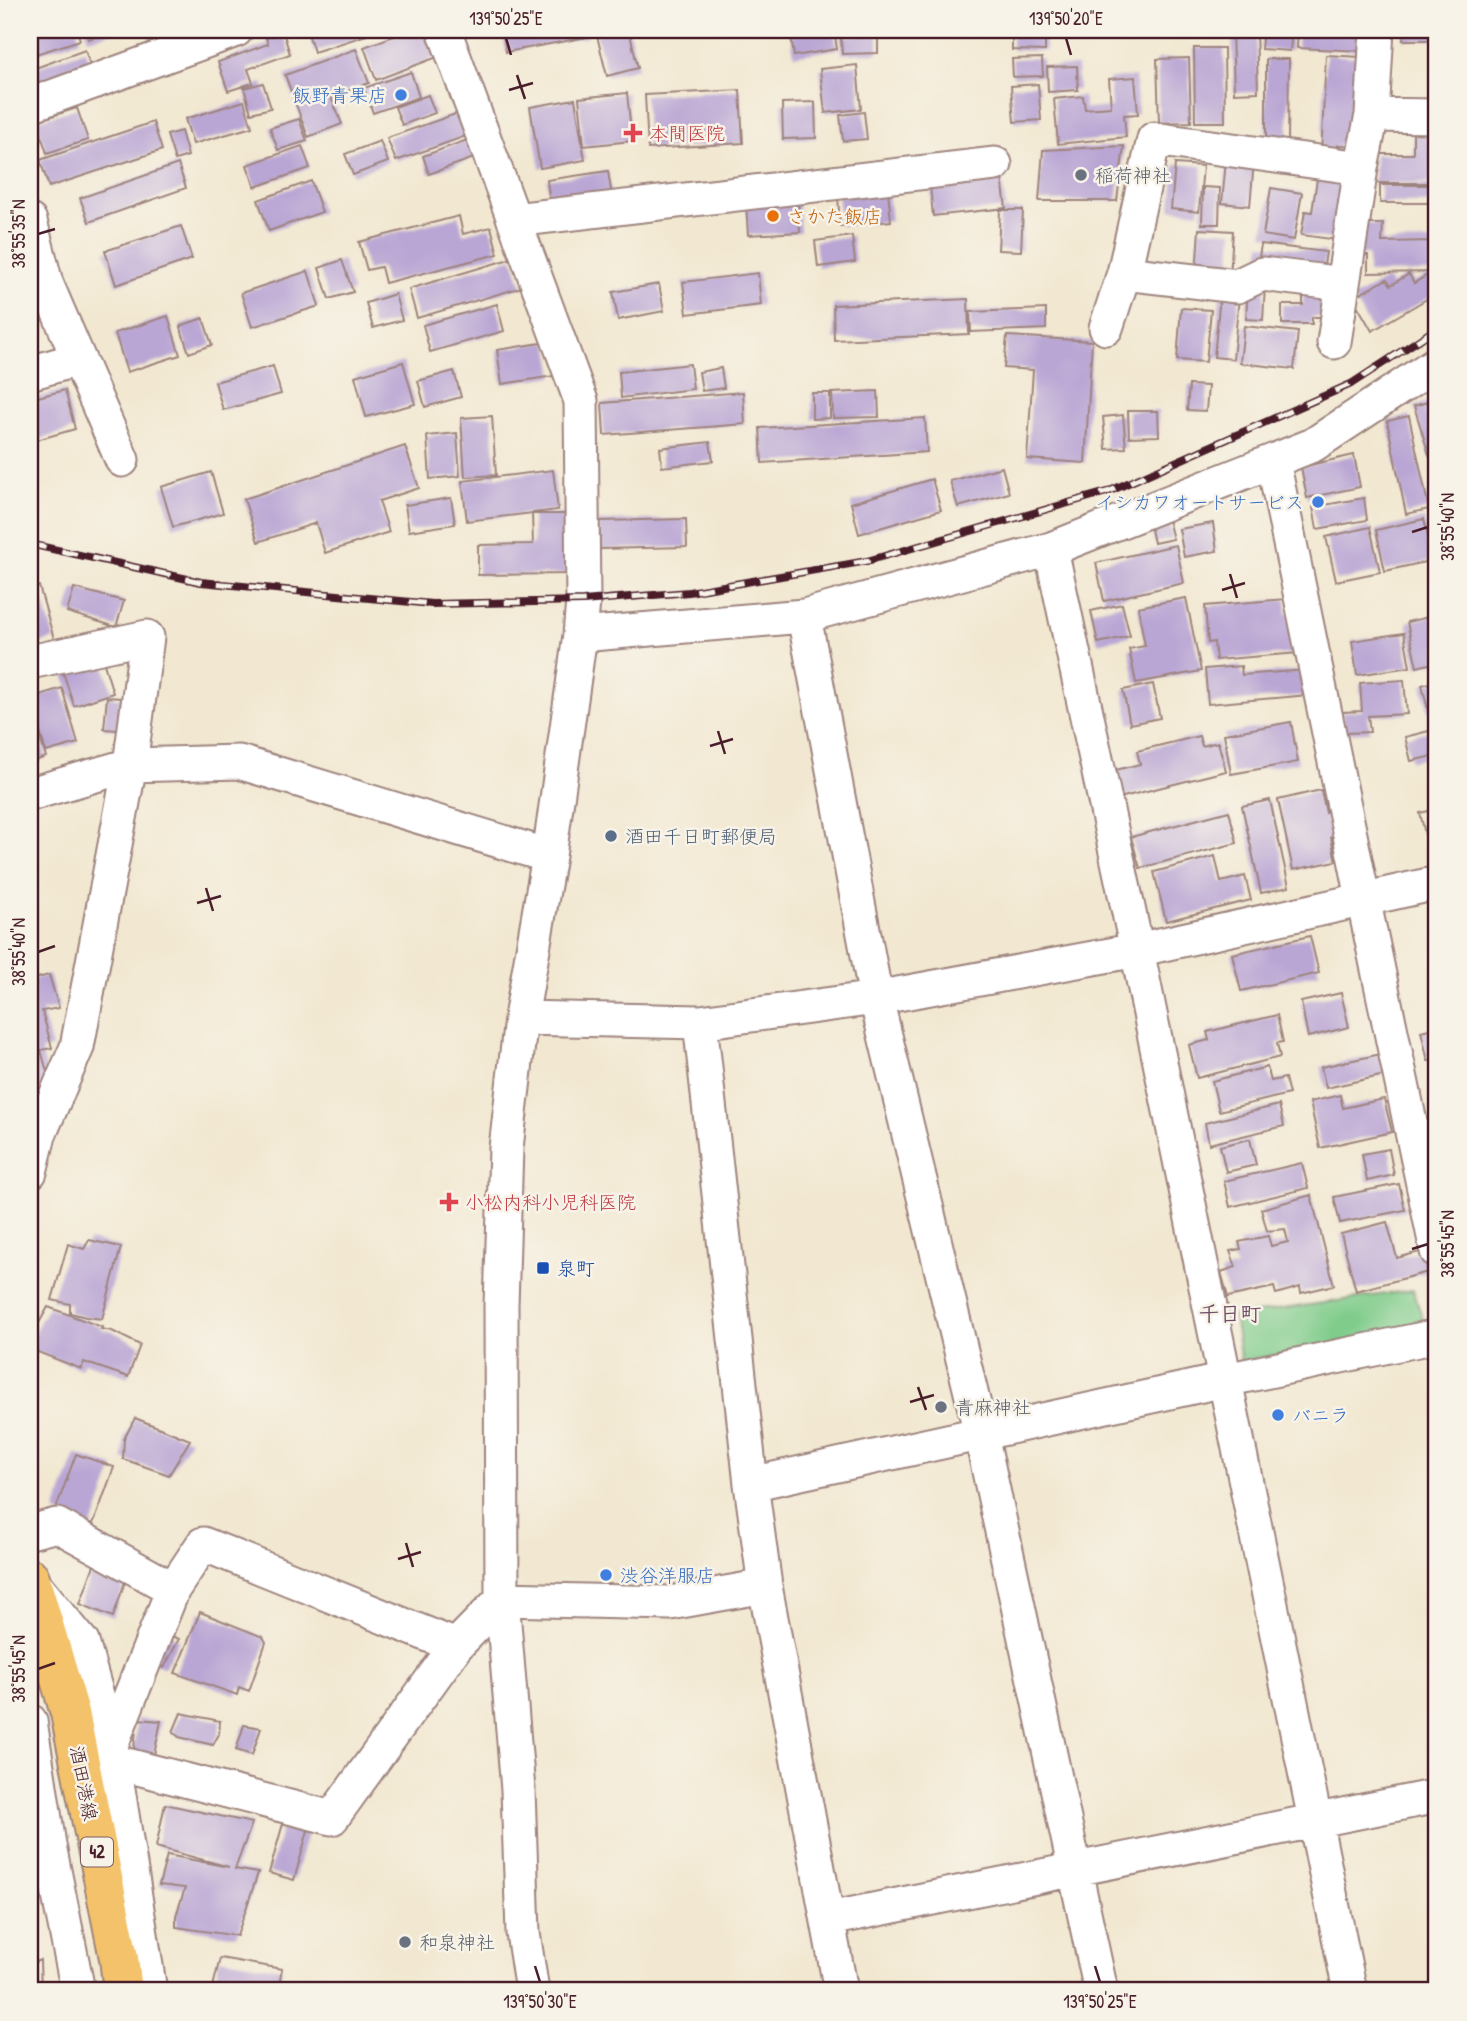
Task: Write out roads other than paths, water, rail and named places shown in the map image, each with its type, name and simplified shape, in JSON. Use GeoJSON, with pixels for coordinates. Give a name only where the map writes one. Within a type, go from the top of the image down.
{"type":"FeatureCollection","features":[{"type":"Feature","properties":{"kind":"main road","name":"酒田港線"},"geometry":{"type":"LineString","coordinates":[[30,1581],[70,1713],[119,1958],[123,1991]]}},
{"type":"Feature","properties":{"kind":"street"},"geometry":{"type":"LineString","coordinates":[[30,105],[236,30]]}},
{"type":"Feature","properties":{"kind":"street"},"geometry":{"type":"LineString","coordinates":[[444,30],[581,401],[583,601],[580,635],[549,856],[521,1018],[506,1148],[502,1306],[502,1599],[518,1790],[523,1933],[532,1991]]}},
{"type":"Feature","properties":{"kind":"street"},"geometry":{"type":"LineString","coordinates":[[1334,342],[1372,115],[1377,30]]}},
{"type":"Feature","properties":{"kind":"street"},"geometry":{"type":"LineString","coordinates":[[1372,115],[1437,116]]}},
{"type":"Feature","properties":{"kind":"street"},"geometry":{"type":"LineString","coordinates":[[1106,328],[1124,274],[1154,139],[1361,168]]}},
{"type":"Feature","properties":{"kind":"street"},"geometry":{"type":"LineString","coordinates":[[514,220],[995,164]]}},
{"type":"Feature","properties":{"kind":"street"},"geometry":{"type":"LineString","coordinates":[[30,221],[47,283],[121,460]]}},
{"type":"Feature","properties":{"kind":"street"},"geometry":{"type":"LineString","coordinates":[[1124,274],[1237,286],[1262,274],[1343,284]]}},
{"type":"Feature","properties":{"kind":"street"},"geometry":{"type":"LineString","coordinates":[[30,373],[78,359]]}},
{"type":"Feature","properties":{"kind":"street"},"geometry":{"type":"LineString","coordinates":[[580,635],[804,616],[1051,549],[1313,445],[1437,363]]}},
{"type":"Feature","properties":{"kind":"street"},"geometry":{"type":"LineString","coordinates":[[1273,461],[1437,1251]]}},
{"type":"Feature","properties":{"kind":"street"},"geometry":{"type":"LineString","coordinates":[[1051,549],[1137,950],[1350,1991]]}},
{"type":"Feature","properties":{"kind":"street"},"geometry":{"type":"LineString","coordinates":[[804,616],[876,998],[981,1434],[1101,1991]]}},
{"type":"Feature","properties":{"kind":"street"},"geometry":{"type":"LineString","coordinates":[[30,662],[147,637],[130,765],[77,1047],[39,1135],[30,1172]]}},
{"type":"Feature","properties":{"kind":"street"},"geometry":{"type":"LineString","coordinates":[[30,794],[130,765],[239,762],[549,856]]}},
{"type":"Feature","properties":{"kind":"street"},"geometry":{"type":"LineString","coordinates":[[521,1018],[699,1022],[876,998],[1137,950],[1437,883]]}},
{"type":"Feature","properties":{"kind":"street"},"geometry":{"type":"LineString","coordinates":[[699,1022],[765,1586],[841,1991]]}},
{"type":"Feature","properties":{"kind":"street"},"geometry":{"type":"LineString","coordinates":[[751,1484],[1437,1336]]}},
{"type":"Feature","properties":{"kind":"street"},"geometry":{"type":"LineString","coordinates":[[30,1532],[57,1525],[173,1589]]}},
{"type":"Feature","properties":{"kind":"street"},"geometry":{"type":"LineString","coordinates":[[113,1753],[173,1589],[203,1544],[456,1646]]}},
{"type":"Feature","properties":{"kind":"street"},"geometry":{"type":"LineString","coordinates":[[30,1581],[82,1642],[113,1753],[150,1991]]}},
{"type":"Feature","properties":{"kind":"street"},"geometry":{"type":"LineString","coordinates":[[113,1753],[332,1818],[456,1646],[502,1599],[670,1603],[765,1586]]}},
{"type":"Feature","properties":{"kind":"street"},"geometry":{"type":"LineString","coordinates":[[30,1721],[49,1845],[78,1991]]}},
{"type":"Feature","properties":{"kind":"street"},"geometry":{"type":"LineString","coordinates":[[829,1919],[1437,1796]]}},
{"type":"Feature","properties":{"kind":"railway"},"geometry":{"type":"LineString","coordinates":[[30,544],[201,582],[432,604],[583,601],[689,592],[867,561],[1110,491],[1351,384],[1437,328]]}},
{"type":"Feature","properties":{"kind":"place","name":"飯野青果店"},"geometry":{"type":"Point","coordinates":[401,95]}},
{"type":"Feature","properties":{"kind":"place","name":"本間医院"},"geometry":{"type":"Point","coordinates":[633,133]}},
{"type":"Feature","properties":{"kind":"place","name":"稲荷神社"},"geometry":{"type":"Point","coordinates":[1081,175]}},
{"type":"Feature","properties":{"kind":"place","name":"さかた飯店"},"geometry":{"type":"Point","coordinates":[773,216]}},
{"type":"Feature","properties":{"kind":"place","name":"イシカワオートサービス"},"geometry":{"type":"Point","coordinates":[1318,502]}},
{"type":"Feature","properties":{"kind":"place","name":"酒田千日町郵便局"},"geometry":{"type":"Point","coordinates":[611,836]}},
{"type":"Feature","properties":{"kind":"place","name":"小松内科小児科医院"},"geometry":{"type":"Point","coordinates":[449,1202]}},
{"type":"Feature","properties":{"kind":"place","name":"泉町"},"geometry":{"type":"Point","coordinates":[543,1268]}},
{"type":"Feature","properties":{"kind":"place","name":"青麻神社"},"geometry":{"type":"Point","coordinates":[941,1407]}},
{"type":"Feature","properties":{"kind":"place","name":"バニラ"},"geometry":{"type":"Point","coordinates":[1278,1415]}},
{"type":"Feature","properties":{"kind":"place","name":"渋谷洋服店"},"geometry":{"type":"Point","coordinates":[606,1575]}},
{"type":"Feature","properties":{"kind":"place","name":"和泉神社"},"geometry":{"type":"Point","coordinates":[405,1942]}},
{"type":"Feature","properties":{"kind":"district","name":"千日町"},"geometry":{"type":"Point","coordinates":[1230,1314]}}]}
